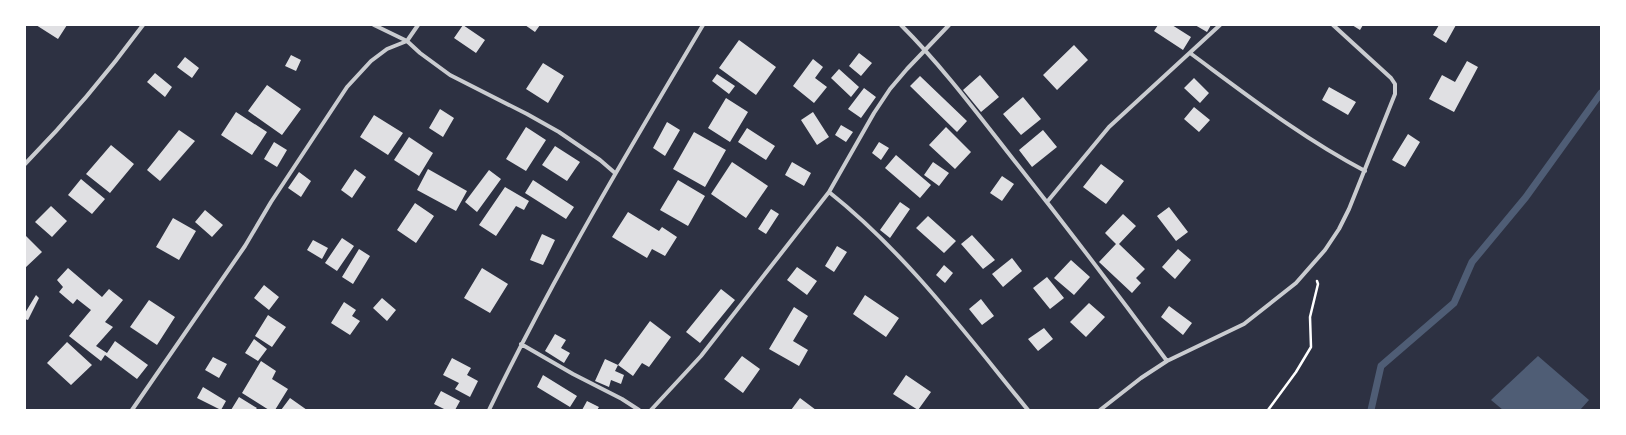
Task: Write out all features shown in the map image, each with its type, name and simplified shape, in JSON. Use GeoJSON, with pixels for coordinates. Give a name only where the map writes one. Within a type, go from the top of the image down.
{"type":"FeatureCollection","features":[{"type":"Feature","properties":{"kind":"street"},"geometry":{"type":"LineString","coordinates":[[25,164],[107,74],[143,25]]}},
{"type":"Feature","properties":{"kind":"street"},"geometry":{"type":"LineString","coordinates":[[374,25],[406,41],[450,75],[552,129],[600,160],[615,172]]}},
{"type":"Feature","properties":{"kind":"street"},"geometry":{"type":"LineString","coordinates":[[132,410],[245,246],[271,202],[347,87],[371,61],[387,49],[406,41],[418,25]]}},
{"type":"Feature","properties":{"kind":"street"},"geometry":{"type":"LineString","coordinates":[[490,410],[521,344],[615,172],[703,25]]}},
{"type":"Feature","properties":{"kind":"street"},"geometry":{"type":"LineString","coordinates":[[901,25],[926,50],[1047,202],[1167,361]]}},
{"type":"Feature","properties":{"kind":"street"},"geometry":{"type":"LineString","coordinates":[[652,410],[701,356],[829,192],[874,113],[890,89],[907,68],[949,25]]}},
{"type":"Feature","properties":{"kind":"street"},"geometry":{"type":"LineString","coordinates":[[1047,202],[1109,127],[1220,25]]}},
{"type":"Feature","properties":{"kind":"street"},"geometry":{"type":"LineString","coordinates":[[1100,410],[1141,378],[1167,361],[1244,324],[1296,283],[1309,266],[1325,250],[1340,229],[1396,94],[1396,89],[1391,78],[1333,25]]}},
{"type":"Feature","properties":{"kind":"street"},"geometry":{"type":"LineString","coordinates":[[1190,53],[1294,129],[1335,155],[1365,171]]}},
{"type":"Feature","properties":{"kind":"street"},"geometry":{"type":"LineString","coordinates":[[829,192],[867,225],[920,279],[1028,410]]}},
{"type":"Feature","properties":{"kind":"street"},"geometry":{"type":"LineString","coordinates":[[521,344],[573,374],[622,399],[639,410]]}},
{"type":"Feature","properties":{"kind":"path"},"geometry":{"type":"LineString","coordinates":[[1268,410],[1296,372],[1311,347],[1310,317],[1318,284],[1309,266]]}},
{"type":"Feature","properties":{"kind":"water"},"geometry":{"type":"Polygon","coordinates":[[[1538,356],[1589,400],[1580,410],[1503,410],[1491,400],[1538,356]]]}},
{"type":"Feature","properties":{"kind":"building"},"geometry":{"type":"Polygon","coordinates":[[[36,25],[67,25],[58,39],[36,25]]]}},
{"type":"Feature","properties":{"kind":"building"},"geometry":{"type":"Polygon","coordinates":[[[463,25],[485,40],[476,53],[454,38],[463,25]]]}},
{"type":"Feature","properties":{"kind":"building"},"geometry":{"type":"Polygon","coordinates":[[[525,25],[540,25],[535,32],[525,25]]]}},
{"type":"Feature","properties":{"kind":"building"},"geometry":{"type":"Polygon","coordinates":[[[1158,25],[1172,25],[1191,37],[1183,50],[1154,31],[1158,25]]]}},
{"type":"Feature","properties":{"kind":"building"},"geometry":{"type":"Polygon","coordinates":[[[1195,25],[1211,25],[1207,32],[1195,25]]]}},
{"type":"Feature","properties":{"kind":"building"},"geometry":{"type":"Polygon","coordinates":[[[1352,25],[1363,25],[1360,30],[1352,25]]]}},
{"type":"Feature","properties":{"kind":"building"},"geometry":{"type":"Polygon","coordinates":[[[1439,25],[1456,25],[1446,43],[1433,35],[1439,25]]]}},
{"type":"Feature","properties":{"kind":"building"},"geometry":{"type":"Polygon","coordinates":[[[739,40],[776,67],[756,95],[719,68],[739,40]]]}},
{"type":"Feature","properties":{"kind":"building"},"geometry":{"type":"Polygon","coordinates":[[[1074,45],[1088,60],[1057,90],[1043,75],[1074,45]]]}},
{"type":"Feature","properties":{"kind":"building"},"geometry":{"type":"Polygon","coordinates":[[[859,53],[872,63],[861,76],[849,66],[859,53]]]}},
{"type":"Feature","properties":{"kind":"building"},"geometry":{"type":"Polygon","coordinates":[[[291,55],[301,60],[296,71],[285,66],[291,55]]]}},
{"type":"Feature","properties":{"kind":"building"},"geometry":{"type":"Polygon","coordinates":[[[185,57],[199,68],[192,78],[177,67],[185,57]]]}},
{"type":"Feature","properties":{"kind":"building"},"geometry":{"type":"Polygon","coordinates":[[[813,59],[823,67],[815,78],[827,87],[814,103],[793,86],[813,59]]]}},
{"type":"Feature","properties":{"kind":"building"},"geometry":{"type":"Polygon","coordinates":[[[1467,61],[1478,67],[1454,112],[1429,99],[1442,75],[1455,82],[1467,61]]]}},
{"type":"Feature","properties":{"kind":"building"},"geometry":{"type":"Polygon","coordinates":[[[543,63],[564,76],[548,103],[526,89],[543,63]]]}},
{"type":"Feature","properties":{"kind":"building"},"geometry":{"type":"Polygon","coordinates":[[[839,69],[859,87],[851,97],[831,78],[839,69]]]}},
{"type":"Feature","properties":{"kind":"building"},"geometry":{"type":"Polygon","coordinates":[[[155,73],[172,87],[165,97],[147,82],[155,73]]]}},
{"type":"Feature","properties":{"kind":"building"},"geometry":{"type":"Polygon","coordinates":[[[717,74],[735,86],[729,94],[712,81],[717,74]]]}},
{"type":"Feature","properties":{"kind":"building"},"geometry":{"type":"Polygon","coordinates":[[[980,75],[999,97],[981,112],[963,90],[980,75]]]}},
{"type":"Feature","properties":{"kind":"building"},"geometry":{"type":"Polygon","coordinates":[[[920,76],[967,121],[957,132],[910,86],[920,76]]]}},
{"type":"Feature","properties":{"kind":"building"},"geometry":{"type":"Polygon","coordinates":[[[1194,78],[1209,93],[1200,103],[1184,88],[1194,78]]]}},
{"type":"Feature","properties":{"kind":"building"},"geometry":{"type":"Polygon","coordinates":[[[267,85],[301,109],[282,135],[248,111],[267,85]]]}},
{"type":"Feature","properties":{"kind":"building"},"geometry":{"type":"Polygon","coordinates":[[[1329,87],[1356,102],[1348,115],[1322,100],[1329,87]]]}},
{"type":"Feature","properties":{"kind":"building"},"geometry":{"type":"Polygon","coordinates":[[[864,88],[876,97],[861,118],[848,109],[864,88]]]}},
{"type":"Feature","properties":{"kind":"building"},"geometry":{"type":"Polygon","coordinates":[[[1023,97],[1041,119],[1021,135],[1003,114],[1023,97]]]}},
{"type":"Feature","properties":{"kind":"building"},"geometry":{"type":"Polygon","coordinates":[[[726,98],[748,112],[730,142],[708,128],[726,98]]]}},
{"type":"Feature","properties":{"kind":"building"},"geometry":{"type":"Polygon","coordinates":[[[1194,107],[1210,120],[1199,132],[1184,119],[1194,107]]]}},
{"type":"Feature","properties":{"kind":"building"},"geometry":{"type":"Polygon","coordinates":[[[440,109],[454,118],[443,137],[429,128],[440,109]]]}},
{"type":"Feature","properties":{"kind":"building"},"geometry":{"type":"Polygon","coordinates":[[[236,112],[267,132],[252,155],[221,135],[236,112]]]}},
{"type":"Feature","properties":{"kind":"building"},"geometry":{"type":"Polygon","coordinates":[[[813,112],[829,137],[817,145],[801,120],[813,112]]]}},
{"type":"Feature","properties":{"kind":"building"},"geometry":{"type":"Polygon","coordinates":[[[374,115],[403,133],[388,155],[360,137],[374,115]]]}},
{"type":"Feature","properties":{"kind":"building"},"geometry":{"type":"Polygon","coordinates":[[[667,122],[680,130],[665,156],[653,148],[667,122]]]}},
{"type":"Feature","properties":{"kind":"building"},"geometry":{"type":"Polygon","coordinates":[[[841,125],[853,132],[846,142],[835,135],[841,125]]]}},
{"type":"Feature","properties":{"kind":"building"},"geometry":{"type":"Polygon","coordinates":[[[526,127],[546,140],[526,171],[506,159],[526,127]]]}},
{"type":"Feature","properties":{"kind":"building"},"geometry":{"type":"Polygon","coordinates":[[[946,127],[971,152],[955,169],[929,145],[946,127]]]}},
{"type":"Feature","properties":{"kind":"building"},"geometry":{"type":"Polygon","coordinates":[[[747,128],[775,146],[766,160],[738,142],[747,128]]]}},
{"type":"Feature","properties":{"kind":"building"},"geometry":{"type":"Polygon","coordinates":[[[179,130],[195,141],[160,181],[147,170],[179,130]]]}},
{"type":"Feature","properties":{"kind":"building"},"geometry":{"type":"Polygon","coordinates":[[[1043,130],[1057,147],[1032,167],[1019,150],[1043,130]]]}},
{"type":"Feature","properties":{"kind":"building"},"geometry":{"type":"Polygon","coordinates":[[[694,132],[726,150],[705,187],[673,169],[694,132]]]}},
{"type":"Feature","properties":{"kind":"building"},"geometry":{"type":"Polygon","coordinates":[[[1408,134],[1420,142],[1405,167],[1392,160],[1408,134]]]}},
{"type":"Feature","properties":{"kind":"building"},"geometry":{"type":"Polygon","coordinates":[[[409,137],[433,153],[419,176],[394,160],[409,137]]]}},
{"type":"Feature","properties":{"kind":"building"},"geometry":{"type":"Polygon","coordinates":[[[274,142],[287,150],[277,167],[264,159],[274,142]]]}},
{"type":"Feature","properties":{"kind":"building"},"geometry":{"type":"Polygon","coordinates":[[[879,142],[889,148],[881,160],[872,153],[879,142]]]}},
{"type":"Feature","properties":{"kind":"building"},"geometry":{"type":"Polygon","coordinates":[[[111,145],[134,164],[110,193],[86,174],[111,145]]]}},
{"type":"Feature","properties":{"kind":"building"},"geometry":{"type":"Polygon","coordinates":[[[555,146],[580,162],[567,181],[542,165],[555,146]]]}},
{"type":"Feature","properties":{"kind":"building"},"geometry":{"type":"Polygon","coordinates":[[[896,155],[931,185],[920,198],[885,168],[896,155]]]}},
{"type":"Feature","properties":{"kind":"building"},"geometry":{"type":"Polygon","coordinates":[[[732,162],[768,186],[746,218],[711,194],[732,162]]]}},
{"type":"Feature","properties":{"kind":"building"},"geometry":{"type":"Polygon","coordinates":[[[792,162],[811,173],[804,186],[785,175],[792,162]]]}},
{"type":"Feature","properties":{"kind":"building"},"geometry":{"type":"Polygon","coordinates":[[[933,162],[949,173],[939,186],[924,175],[933,162]]]}},
{"type":"Feature","properties":{"kind":"building"},"geometry":{"type":"Polygon","coordinates":[[[1101,164],[1124,181],[1106,204],[1083,187],[1101,164]]]}},
{"type":"Feature","properties":{"kind":"building"},"geometry":{"type":"Polygon","coordinates":[[[355,169],[366,177],[352,198],[341,190],[355,169]]]}},
{"type":"Feature","properties":{"kind":"building"},"geometry":{"type":"Polygon","coordinates":[[[428,169],[467,191],[456,211],[417,190],[428,169]]]}},
{"type":"Feature","properties":{"kind":"building"},"geometry":{"type":"Polygon","coordinates":[[[489,170],[501,179],[477,212],[465,202],[489,170]]]}},
{"type":"Feature","properties":{"kind":"building"},"geometry":{"type":"Polygon","coordinates":[[[299,172],[311,181],[301,197],[288,188],[299,172]]]}},
{"type":"Feature","properties":{"kind":"building"},"geometry":{"type":"Polygon","coordinates":[[[1002,176],[1014,184],[1002,201],[990,193],[1002,176]]]}},
{"type":"Feature","properties":{"kind":"building"},"geometry":{"type":"Polygon","coordinates":[[[81,179],[105,199],[92,214],[68,195],[81,179]]]}},
{"type":"Feature","properties":{"kind":"building"},"geometry":{"type":"Polygon","coordinates":[[[533,180],[574,207],[566,219],[525,193],[533,180]]]}},
{"type":"Feature","properties":{"kind":"building"},"geometry":{"type":"Polygon","coordinates":[[[678,180],[705,196],[688,226],[660,210],[678,180]]]}},
{"type":"Feature","properties":{"kind":"building"},"geometry":{"type":"Polygon","coordinates":[[[505,187],[529,201],[524,210],[516,206],[496,236],[479,225],[505,187]]]}},
{"type":"Feature","properties":{"kind":"building"},"geometry":{"type":"Polygon","coordinates":[[[900,202],[910,209],[890,238],[880,230],[900,202]]]}},
{"type":"Feature","properties":{"kind":"building"},"geometry":{"type":"Polygon","coordinates":[[[415,203],[434,216],[416,243],[397,230],[415,203]]]}},
{"type":"Feature","properties":{"kind":"building"},"geometry":{"type":"Polygon","coordinates":[[[51,206],[67,221],[52,237],[35,222],[51,206]]]}},
{"type":"Feature","properties":{"kind":"building"},"geometry":{"type":"Polygon","coordinates":[[[1169,207],[1188,232],[1176,241],[1157,216],[1169,207]]]}},
{"type":"Feature","properties":{"kind":"building"},"geometry":{"type":"Polygon","coordinates":[[[771,209],[779,214],[766,234],[758,229],[771,209]]]}},
{"type":"Feature","properties":{"kind":"building"},"geometry":{"type":"Polygon","coordinates":[[[205,210],[223,225],[212,237],[195,222],[205,210]]]}},
{"type":"Feature","properties":{"kind":"building"},"geometry":{"type":"Polygon","coordinates":[[[628,212],[659,231],[662,227],[677,237],[665,256],[652,249],[647,258],[612,237],[628,212]]]}},
{"type":"Feature","properties":{"kind":"building"},"geometry":{"type":"Polygon","coordinates":[[[1123,214],[1136,226],[1119,244],[1145,269],[1136,278],[1141,283],[1132,293],[1099,262],[1116,244],[1105,233],[1123,214]]]}},
{"type":"Feature","properties":{"kind":"building"},"geometry":{"type":"Polygon","coordinates":[[[928,216],[956,241],[944,253],[916,228],[928,216]]]}},
{"type":"Feature","properties":{"kind":"building"},"geometry":{"type":"Polygon","coordinates":[[[173,218],[196,231],[179,260],[156,247],[173,218]]]}},
{"type":"Feature","properties":{"kind":"building"},"geometry":{"type":"Polygon","coordinates":[[[542,234],[555,240],[543,265],[530,260],[542,234]]]}},
{"type":"Feature","properties":{"kind":"building"},"geometry":{"type":"Polygon","coordinates":[[[25,235],[42,252],[25,268],[25,235]]]}},
{"type":"Feature","properties":{"kind":"building"},"geometry":{"type":"Polygon","coordinates":[[[972,235],[995,260],[983,269],[961,244],[972,235]]]}},
{"type":"Feature","properties":{"kind":"building"},"geometry":{"type":"Polygon","coordinates":[[[342,238],[354,246],[337,271],[325,263],[342,238]]]}},
{"type":"Feature","properties":{"kind":"building"},"geometry":{"type":"Polygon","coordinates":[[[313,240],[328,248],[322,259],[307,250],[313,240]]]}},
{"type":"Feature","properties":{"kind":"building"},"geometry":{"type":"Polygon","coordinates":[[[837,246],[847,252],[834,272],[825,266],[837,246]]]}},
{"type":"Feature","properties":{"kind":"building"},"geometry":{"type":"Polygon","coordinates":[[[359,249],[370,256],[353,284],[342,277],[359,249]]]}},
{"type":"Feature","properties":{"kind":"building"},"geometry":{"type":"Polygon","coordinates":[[[1178,249],[1191,260],[1175,279],[1162,267],[1178,249]]]}},
{"type":"Feature","properties":{"kind":"building"},"geometry":{"type":"Polygon","coordinates":[[[1012,258],[1022,271],[1003,287],[992,274],[1012,258]]]}},
{"type":"Feature","properties":{"kind":"building"},"geometry":{"type":"Polygon","coordinates":[[[1071,260],[1090,277],[1074,295],[1054,278],[1071,260]]]}},
{"type":"Feature","properties":{"kind":"building"},"geometry":{"type":"Polygon","coordinates":[[[944,265],[953,273],[945,283],[936,275],[944,265]]]}},
{"type":"Feature","properties":{"kind":"building"},"geometry":{"type":"Polygon","coordinates":[[[797,267],[817,281],[807,295],[787,280],[797,267]]]}},
{"type":"Feature","properties":{"kind":"building"},"geometry":{"type":"Polygon","coordinates":[[[68,268],[102,297],[109,289],[123,300],[105,322],[113,327],[96,346],[107,353],[115,341],[148,365],[137,379],[105,355],[101,361],[69,336],[91,310],[77,299],[73,304],[59,292],[63,287],[57,280],[68,268]]]}},
{"type":"Feature","properties":{"kind":"building"},"geometry":{"type":"Polygon","coordinates":[[[482,268],[508,284],[490,313],[464,298],[482,268]]]}},
{"type":"Feature","properties":{"kind":"building"},"geometry":{"type":"Polygon","coordinates":[[[1047,277],[1064,298],[1050,309],[1033,288],[1047,277]]]}},
{"type":"Feature","properties":{"kind":"building"},"geometry":{"type":"Polygon","coordinates":[[[264,285],[279,297],[269,310],[254,298],[264,285]]]}},
{"type":"Feature","properties":{"kind":"building"},"geometry":{"type":"Polygon","coordinates":[[[721,289],[735,300],[700,343],[686,332],[721,289]]]}},
{"type":"Feature","properties":{"kind":"building"},"geometry":{"type":"Polygon","coordinates":[[[36,295],[39,298],[28,320],[25,319],[25,313],[36,295]]]}},
{"type":"Feature","properties":{"kind":"building"},"geometry":{"type":"Polygon","coordinates":[[[865,295],[899,318],[886,337],[853,314],[865,295]]]}},
{"type":"Feature","properties":{"kind":"building"},"geometry":{"type":"Polygon","coordinates":[[[382,298],[396,310],[387,321],[373,308],[382,298]]]}},
{"type":"Feature","properties":{"kind":"building"},"geometry":{"type":"Polygon","coordinates":[[[981,299],[994,316],[982,325],[969,309],[981,299]]]}},
{"type":"Feature","properties":{"kind":"building"},"geometry":{"type":"Polygon","coordinates":[[[149,300],[175,317],[157,345],[130,327],[149,300]]]}},
{"type":"Feature","properties":{"kind":"building"},"geometry":{"type":"Polygon","coordinates":[[[344,302],[356,310],[352,316],[360,321],[350,335],[331,323],[344,302]]]}},
{"type":"Feature","properties":{"kind":"building"},"geometry":{"type":"Polygon","coordinates":[[[1089,303],[1105,317],[1086,337],[1070,322],[1089,303]]]}},
{"type":"Feature","properties":{"kind":"building"},"geometry":{"type":"Polygon","coordinates":[[[1169,306],[1192,323],[1183,335],[1161,317],[1169,306]]]}},
{"type":"Feature","properties":{"kind":"building"},"geometry":{"type":"Polygon","coordinates":[[[794,307],[808,316],[793,341],[808,350],[799,366],[769,349],[794,307]]]}},
{"type":"Feature","properties":{"kind":"building"},"geometry":{"type":"Polygon","coordinates":[[[268,315],[286,327],[272,347],[255,336],[268,315]]]}},
{"type":"Feature","properties":{"kind":"building"},"geometry":{"type":"Polygon","coordinates":[[[650,321],[671,337],[649,367],[642,363],[633,376],[618,365],[650,321]]]}},
{"type":"Feature","properties":{"kind":"building"},"geometry":{"type":"Polygon","coordinates":[[[1044,328],[1053,339],[1038,351],[1028,339],[1044,328]]]}},
{"type":"Feature","properties":{"kind":"building"},"geometry":{"type":"Polygon","coordinates":[[[555,334],[566,340],[561,348],[570,353],[564,363],[545,351],[555,334]]]}},
{"type":"Feature","properties":{"kind":"building"},"geometry":{"type":"Polygon","coordinates":[[[254,339],[267,349],[258,361],[245,353],[254,339]]]}},
{"type":"Feature","properties":{"kind":"building"},"geometry":{"type":"Polygon","coordinates":[[[67,342],[92,365],[71,385],[47,363],[67,342]]]}},
{"type":"Feature","properties":{"kind":"building"},"geometry":{"type":"Polygon","coordinates":[[[742,356],[760,369],[743,393],[724,379],[742,356]]]}},
{"type":"Feature","properties":{"kind":"building"},"geometry":{"type":"Polygon","coordinates":[[[213,357],[227,364],[219,378],[205,370],[213,357]]]}},
{"type":"Feature","properties":{"kind":"building"},"geometry":{"type":"Polygon","coordinates":[[[452,358],[471,368],[467,375],[478,381],[470,397],[455,389],[459,383],[443,375],[452,358]]]}},
{"type":"Feature","properties":{"kind":"building"},"geometry":{"type":"Polygon","coordinates":[[[605,359],[618,365],[615,371],[624,375],[621,384],[611,380],[609,387],[595,381],[605,359]]]}},
{"type":"Feature","properties":{"kind":"building"},"geometry":{"type":"Polygon","coordinates":[[[261,361],[276,371],[272,379],[288,389],[275,410],[269,410],[242,393],[261,361]]]}},
{"type":"Feature","properties":{"kind":"building"},"geometry":{"type":"Polygon","coordinates":[[[543,375],[577,396],[570,407],[537,387],[543,375]]]}},
{"type":"Feature","properties":{"kind":"building"},"geometry":{"type":"Polygon","coordinates":[[[906,375],[931,392],[918,410],[893,394],[906,375]]]}},
{"type":"Feature","properties":{"kind":"building"},"geometry":{"type":"Polygon","coordinates":[[[203,387],[226,401],[221,410],[197,398],[203,387]]]}},
{"type":"Feature","properties":{"kind":"building"},"geometry":{"type":"Polygon","coordinates":[[[441,391],[460,401],[455,410],[446,410],[434,404],[441,391]]]}},
{"type":"Feature","properties":{"kind":"building"},"geometry":{"type":"Polygon","coordinates":[[[239,397],[257,408],[255,410],[231,410],[239,397]]]}},
{"type":"Feature","properties":{"kind":"building"},"geometry":{"type":"Polygon","coordinates":[[[290,398],[307,410],[281,410],[290,398]]]}},
{"type":"Feature","properties":{"kind":"building"},"geometry":{"type":"Polygon","coordinates":[[[800,398],[816,410],[791,410],[800,398]]]}},
{"type":"Feature","properties":{"kind":"building"},"geometry":{"type":"Polygon","coordinates":[[[587,401],[599,407],[597,410],[582,410],[587,401]]]}},
{"type":"Feature","properties":{"kind":"waterway"},"geometry":{"type":"LineString","coordinates":[[1371,410],[1381,366],[1454,303],[1472,262],[1526,197],[1601,93]]}}]}
